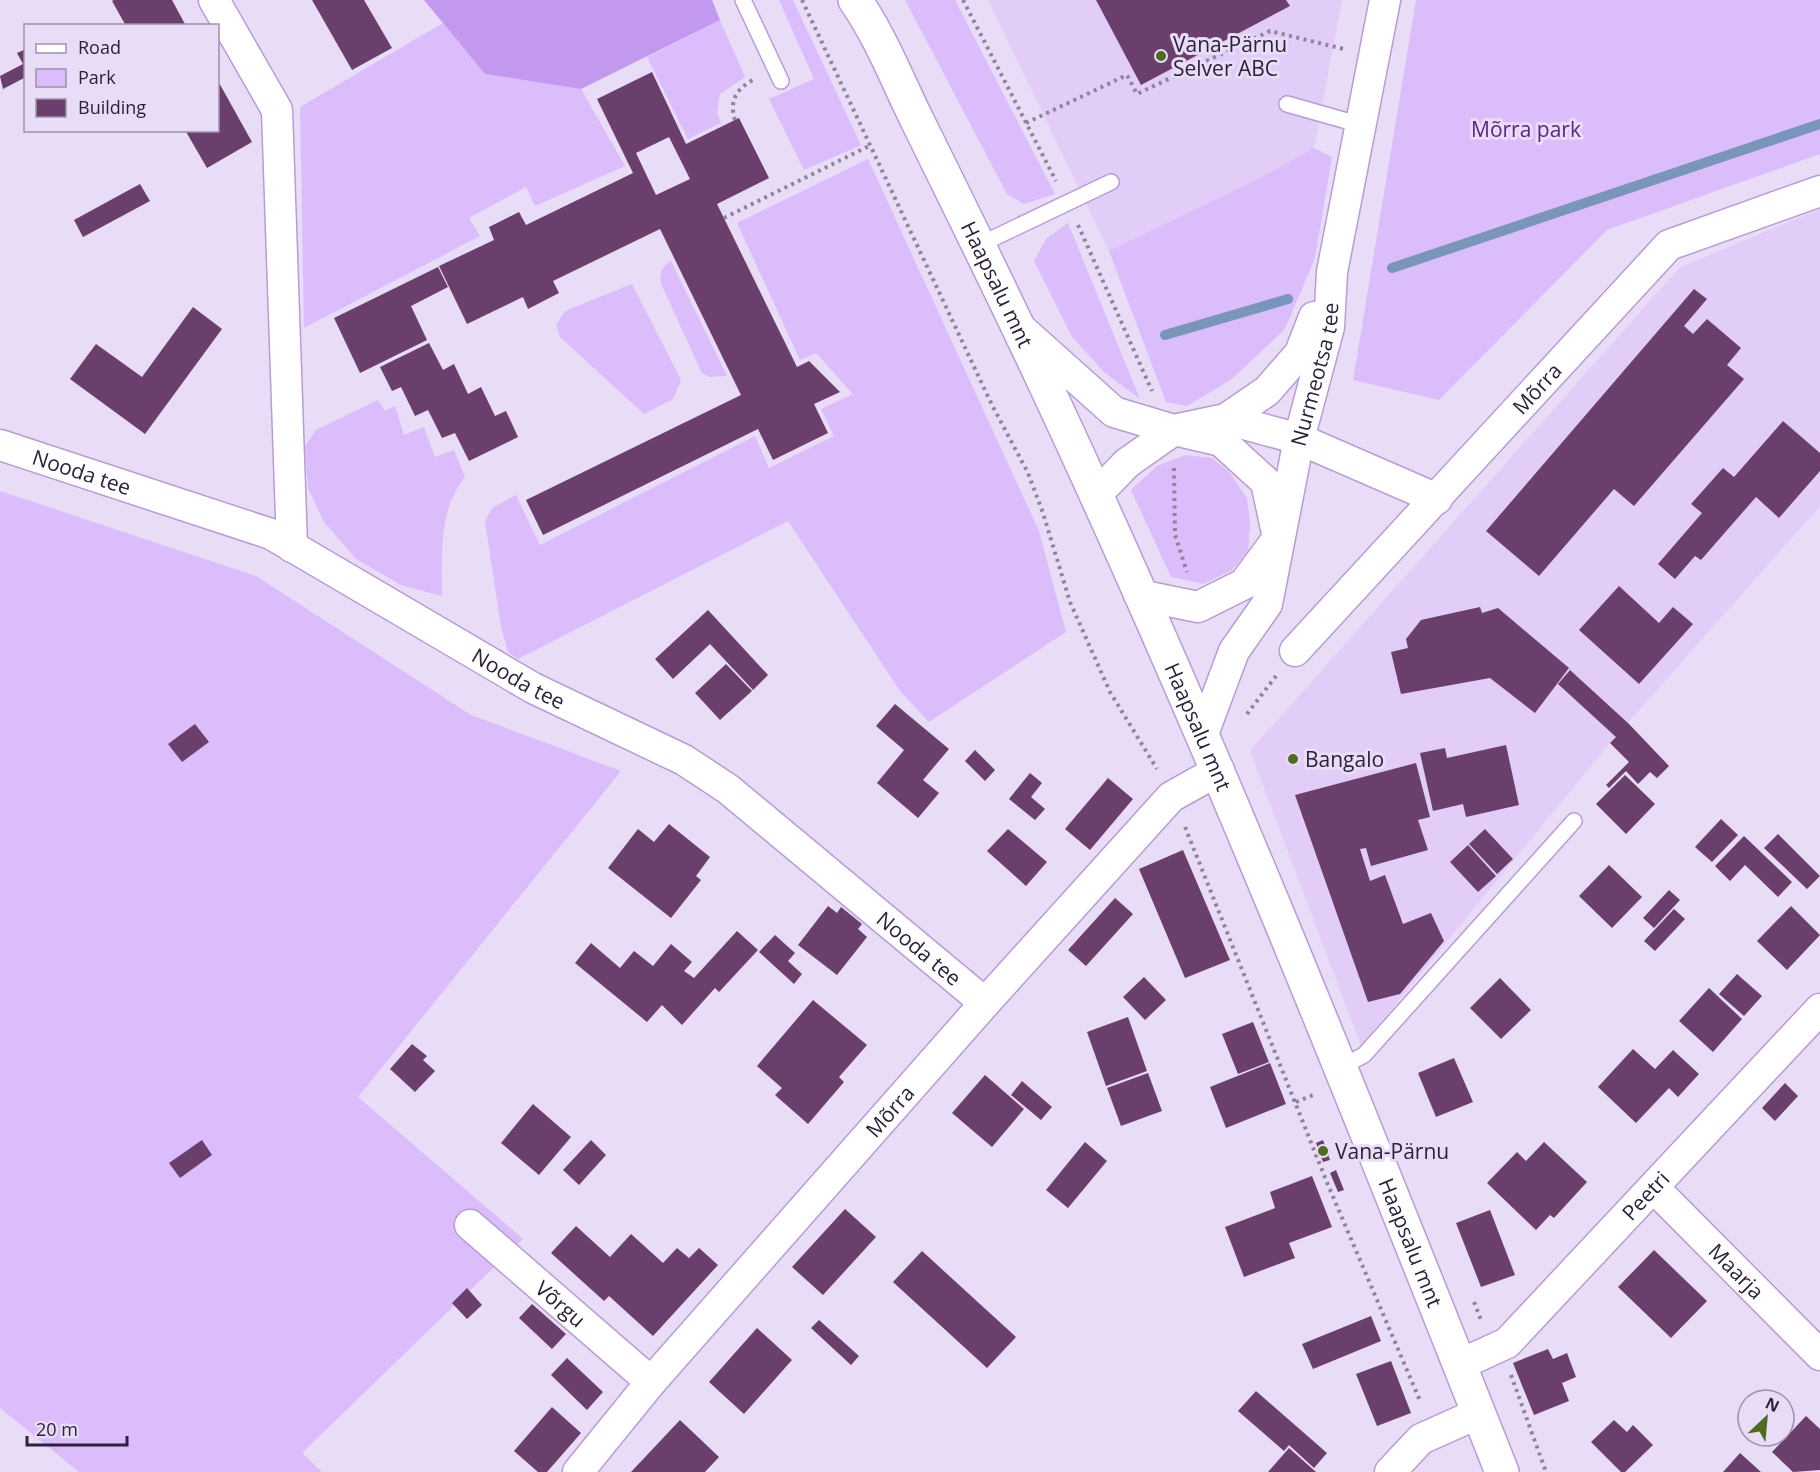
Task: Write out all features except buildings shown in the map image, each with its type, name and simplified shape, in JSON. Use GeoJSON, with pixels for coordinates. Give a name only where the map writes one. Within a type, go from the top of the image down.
{"type":"FeatureCollection","features":[{"type":"Feature","properties":{"kind":"main road","name":"Haapsalu mnt"},"geometry":{"type":"LineString","coordinates":[[859,4],[979,245],[1097,494],[1139,594],[1203,734],[1341,1067],[1502,1472]]}},
{"type":"Feature","properties":{"kind":"street"},"geometry":{"type":"LineString","coordinates":[[214,0],[278,110],[291,547]]}},
{"type":"Feature","properties":{"kind":"street","name":"Nurmeotsa tee"},"geometry":{"type":"LineString","coordinates":[[1203,734],[1234,651],[1267,604],[1299,439],[1329,327],[1332,272],[1385,0]]}},
{"type":"Feature","properties":{"kind":"street","name":"Mõrra"},"geometry":{"type":"LineString","coordinates":[[1295,651],[1668,245],[1820,191]]}},
{"type":"Feature","properties":{"kind":"street"},"geometry":{"type":"LineString","coordinates":[[1097,494],[1127,463],[1173,430],[1226,419],[1267,391],[1300,353],[1332,272]]}},
{"type":"Feature","properties":{"kind":"street"},"geometry":{"type":"LineString","coordinates":[[1018,327],[1114,412],[1173,430],[1221,441],[1266,482],[1278,538],[1244,584],[1198,607],[1139,594]]}},
{"type":"Feature","properties":{"kind":"street"},"geometry":{"type":"LineString","coordinates":[[1226,419],[1299,439],[1437,499]]}},
{"type":"Feature","properties":{"kind":"street","name":"Nooda tee"},"geometry":{"type":"LineString","coordinates":[[0,446],[272,534],[533,688],[684,760],[728,789],[985,1003]]}},
{"type":"Feature","properties":{"kind":"street","name":"Mõrra"},"geometry":{"type":"LineString","coordinates":[[578,1472],[651,1382],[985,1003],[1171,797],[1218,770]]}},
{"type":"Feature","properties":{"kind":"street","name":"Peetri"},"geometry":{"type":"LineString","coordinates":[[1460,1365],[1507,1343],[1820,1009]]}},
{"type":"Feature","properties":{"kind":"street","name":"Maarja"},"geometry":{"type":"LineString","coordinates":[[1654,1188],[1820,1355]]}},
{"type":"Feature","properties":{"kind":"street","name":"Võrgu"},"geometry":{"type":"LineString","coordinates":[[470,1225],[651,1382]]}},
{"type":"Feature","properties":{"kind":"street"},"geometry":{"type":"LineString","coordinates":[[1390,1472],[1430,1433],[1479,1413]]}},
{"type":"Feature","properties":{"kind":"lane"},"geometry":{"type":"LineString","coordinates":[[743,0],[777,74]]}},
{"type":"Feature","properties":{"kind":"lane"},"geometry":{"type":"LineString","coordinates":[[1287,104],[1361,125]]}},
{"type":"Feature","properties":{"kind":"lane"},"geometry":{"type":"LineString","coordinates":[[979,245],[1111,182]]}},
{"type":"Feature","properties":{"kind":"lane"},"geometry":{"type":"LineString","coordinates":[[1341,1067],[1364,1055],[1574,821]]}},
{"type":"Feature","properties":{"kind":"path"},"geometry":{"type":"LineString","coordinates":[[802,0],[992,405],[1028,473],[1043,513],[1070,602],[1093,656],[1110,692],[1153,759]]}},
{"type":"Feature","properties":{"kind":"path"},"geometry":{"type":"LineString","coordinates":[[963,0],[1068,202],[1155,399],[1173,430],[1175,535],[1198,607]]}},
{"type":"Feature","properties":{"kind":"path"},"geometry":{"type":"LineString","coordinates":[[1026,123],[1127,75],[1137,94],[1270,31],[1375,56]]}},
{"type":"Feature","properties":{"kind":"path"},"geometry":{"type":"LineString","coordinates":[[735,120],[732,109],[735,96],[744,85],[777,74]]}},
{"type":"Feature","properties":{"kind":"path"},"geometry":{"type":"LineString","coordinates":[[724,218],[871,145]]}},
{"type":"Feature","properties":{"kind":"path"},"geometry":{"type":"LineString","coordinates":[[1247,714],[1295,651]]}},
{"type":"Feature","properties":{"kind":"path"},"geometry":{"type":"LineString","coordinates":[[1171,797],[1195,848],[1296,1102],[1422,1404],[1430,1433]]}},
{"type":"Feature","properties":{"kind":"path"},"geometry":{"type":"LineString","coordinates":[[1296,1102],[1313,1095]]}},
{"type":"Feature","properties":{"kind":"path"},"geometry":{"type":"LineString","coordinates":[[1502,1377],[1510,1373],[1546,1472]]}},
{"type":"Feature","properties":{"kind":"shaded area"},"geometry":{"type":"Polygon","coordinates":[[[424,0],[712,0],[720,20],[581,89],[485,74],[424,0]]]}},
{"type":"Feature","properties":{"kind":"shaded area"},"geometry":{"type":"Polygon","coordinates":[[[988,0],[1342,0],[1314,148],[1260,178],[1109,251],[988,0]]]}},
{"type":"Feature","properties":{"kind":"shaded area"},"geometry":{"type":"Polygon","coordinates":[[[1820,209],[1820,506],[1610,743],[1361,1046],[1250,751],[1680,267],[1820,209]]]}},
{"type":"Feature","properties":{"kind":"green space"},"geometry":{"type":"Polygon","coordinates":[[[779,0],[793,0],[861,145],[804,170],[769,99],[814,79],[779,0]]]}},
{"type":"Feature","properties":{"kind":"green space"},"geometry":{"type":"Polygon","coordinates":[[[905,0],[955,0],[1055,194],[1024,204],[1007,194],[905,0]]]}},
{"type":"Feature","properties":{"kind":"green space","name":"Mõrra park"},"geometry":{"type":"Polygon","coordinates":[[[1416,0],[1820,0],[1820,154],[1607,230],[1439,400],[1353,380],[1416,0]]]}},
{"type":"Feature","properties":{"kind":"green space"},"geometry":{"type":"Polygon","coordinates":[[[720,20],[745,77],[720,94],[717,113],[721,123],[688,139],[647,57],[720,20]]]}},
{"type":"Feature","properties":{"kind":"green space"},"geometry":{"type":"Polygon","coordinates":[[[443,23],[485,74],[581,89],[625,166],[535,206],[526,187],[469,218],[480,236],[304,328],[300,107],[443,23]]]}},
{"type":"Feature","properties":{"kind":"green space"},"geometry":{"type":"Polygon","coordinates":[[[1314,148],[1332,157],[1315,258],[1285,329],[1232,379],[1187,406],[1166,402],[1109,251],[1260,178],[1314,148]]]}},
{"type":"Feature","properties":{"kind":"green space"},"geometry":{"type":"Polygon","coordinates":[[[868,159],[1039,531],[1066,632],[929,722],[900,691],[788,521],[518,659],[508,652],[501,627],[485,521],[492,508],[516,495],[540,545],[755,436],[769,468],[834,436],[821,409],[853,394],[816,353],[800,360],[737,223],[868,159]]]}},
{"type":"Feature","properties":{"kind":"green space"},"geometry":{"type":"Polygon","coordinates":[[[1068,223],[1140,399],[1104,372],[1072,337],[1034,261],[1046,239],[1068,223]]]}},
{"type":"Feature","properties":{"kind":"green space"},"geometry":{"type":"Polygon","coordinates":[[[671,261],[727,376],[710,377],[702,373],[661,284],[662,270],[671,261]]]}},
{"type":"Feature","properties":{"kind":"green space"},"geometry":{"type":"Polygon","coordinates":[[[632,284],[681,380],[673,399],[644,414],[560,337],[556,325],[565,311],[632,284]]]}},
{"type":"Feature","properties":{"kind":"green space"},"geometry":{"type":"Polygon","coordinates":[[[378,400],[385,411],[395,406],[404,435],[424,427],[435,457],[454,450],[465,477],[450,504],[443,534],[442,596],[401,585],[356,559],[324,522],[308,488],[305,446],[316,430],[378,400]]]}},
{"type":"Feature","properties":{"kind":"green space"},"geometry":{"type":"Polygon","coordinates":[[[1185,455],[1212,458],[1229,472],[1247,498],[1250,524],[1248,551],[1232,570],[1203,584],[1171,577],[1131,490],[1157,466],[1185,455]]]}},
{"type":"Feature","properties":{"kind":"green space"},"geometry":{"type":"Polygon","coordinates":[[[0,491],[256,576],[471,715],[621,771],[358,1097],[523,1239],[302,1453],[322,1472],[79,1472],[0,1408],[0,491]]]}},
{"type":"Feature","properties":{"kind":"waterway"},"geometry":{"type":"LineString","coordinates":[[1392,268],[1820,124]]}},
{"type":"Feature","properties":{"kind":"waterway"},"geometry":{"type":"LineString","coordinates":[[1165,335],[1288,299]]}},
{"type":"Feature","properties":{"kind":"place","name":"Vana-Pärnu Selver ABC"},"geometry":{"type":"Point","coordinates":[1161,56]}},
{"type":"Feature","properties":{"kind":"place","name":"Bangalo"},"geometry":{"type":"Point","coordinates":[1293,759]}},
{"type":"Feature","properties":{"kind":"place","name":"Vana-Pärnu"},"geometry":{"type":"Point","coordinates":[1323,1151]}}]}
